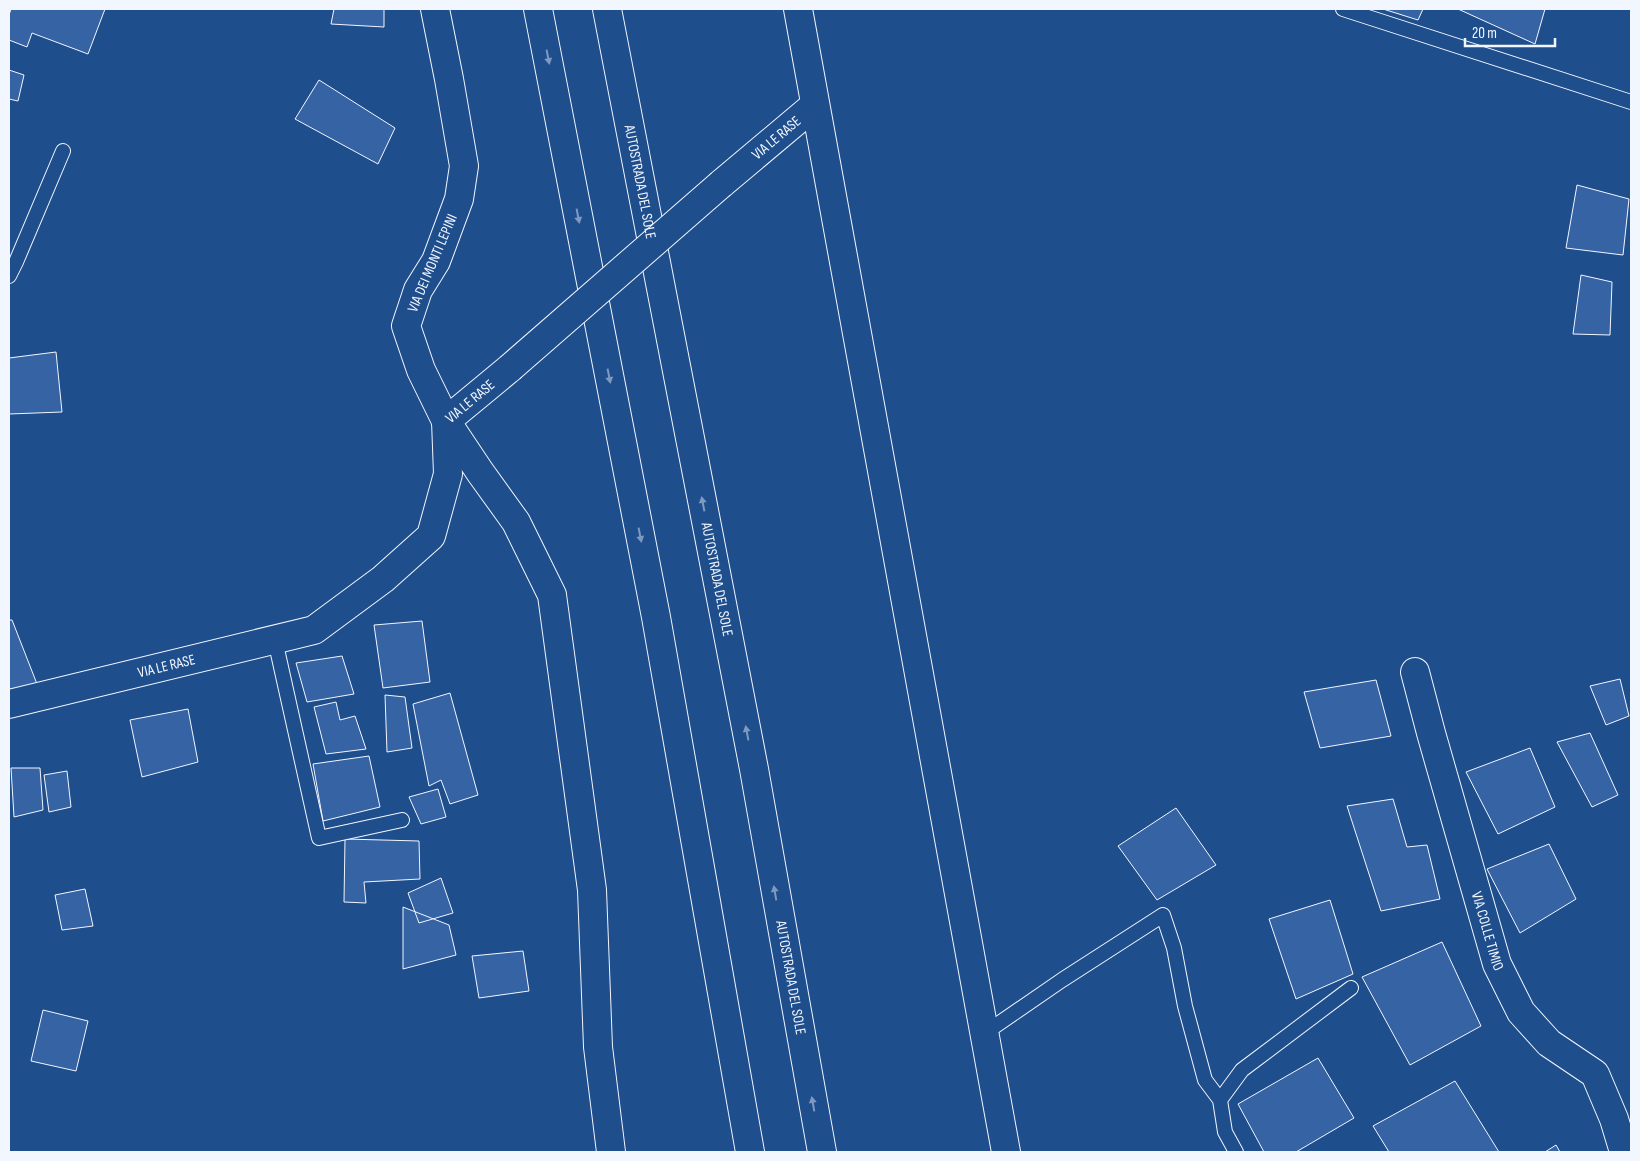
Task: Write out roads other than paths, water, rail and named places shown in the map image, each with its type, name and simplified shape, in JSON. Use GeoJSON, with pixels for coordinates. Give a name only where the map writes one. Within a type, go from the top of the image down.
{"type":"FeatureCollection","features":[{"type":"Feature","properties":{"kind":"main road","name":"VIA DEI MONTI LEPINI"},"geometry":{"type":"LineString","coordinates":[[435,9],[464,166],[459,199],[436,261],[418,290],[406,326],[421,370],[446,421],[516,522],[552,595],[592,890],[598,1046],[611,1152]]}},
{"type":"Feature","properties":{"kind":"main road"},"geometry":{"type":"LineString","coordinates":[[538,9],[656,617],[750,1152]]}},
{"type":"Feature","properties":{"kind":"main road","name":"AUTOSTRADA DEL SOLE"},"geometry":{"type":"LineString","coordinates":[[608,9],[754,769],[822,1152]]}},
{"type":"Feature","properties":{"kind":"main road","name":"VIA LE RASE"},"geometry":{"type":"LineString","coordinates":[[9,704],[314,630],[383,579],[431,536],[448,474],[446,421],[815,105],[798,9]]}},
{"type":"Feature","properties":{"kind":"main road"},"geometry":{"type":"LineString","coordinates":[[815,105],[1006,1152]]}},
{"type":"Feature","properties":{"kind":"main road","name":"VIA COLLE TIMIO"},"geometry":{"type":"LineString","coordinates":[[1415,672],[1496,964],[1522,1012],[1549,1043],[1595,1074],[1614,1119],[1624,1152]]}},
{"type":"Feature","properties":{"kind":"lane"},"geometry":{"type":"LineString","coordinates":[[1343,9],[1631,102]]}},
{"type":"Feature","properties":{"kind":"lane"},"geometry":{"type":"LineString","coordinates":[[9,276],[63,151]]}},
{"type":"Feature","properties":{"kind":"lane"},"geometry":{"type":"LineString","coordinates":[[275,640],[319,838],[402,820]]}},
{"type":"Feature","properties":{"kind":"lane"},"geometry":{"type":"LineString","coordinates":[[985,1033],[1062,980],[1163,915],[1174,948],[1184,1006],[1205,1080],[1220,1100],[1225,1132],[1236,1152]]}},
{"type":"Feature","properties":{"kind":"lane"},"geometry":{"type":"LineString","coordinates":[[1220,1100],[1242,1070],[1351,988]]}}]}
